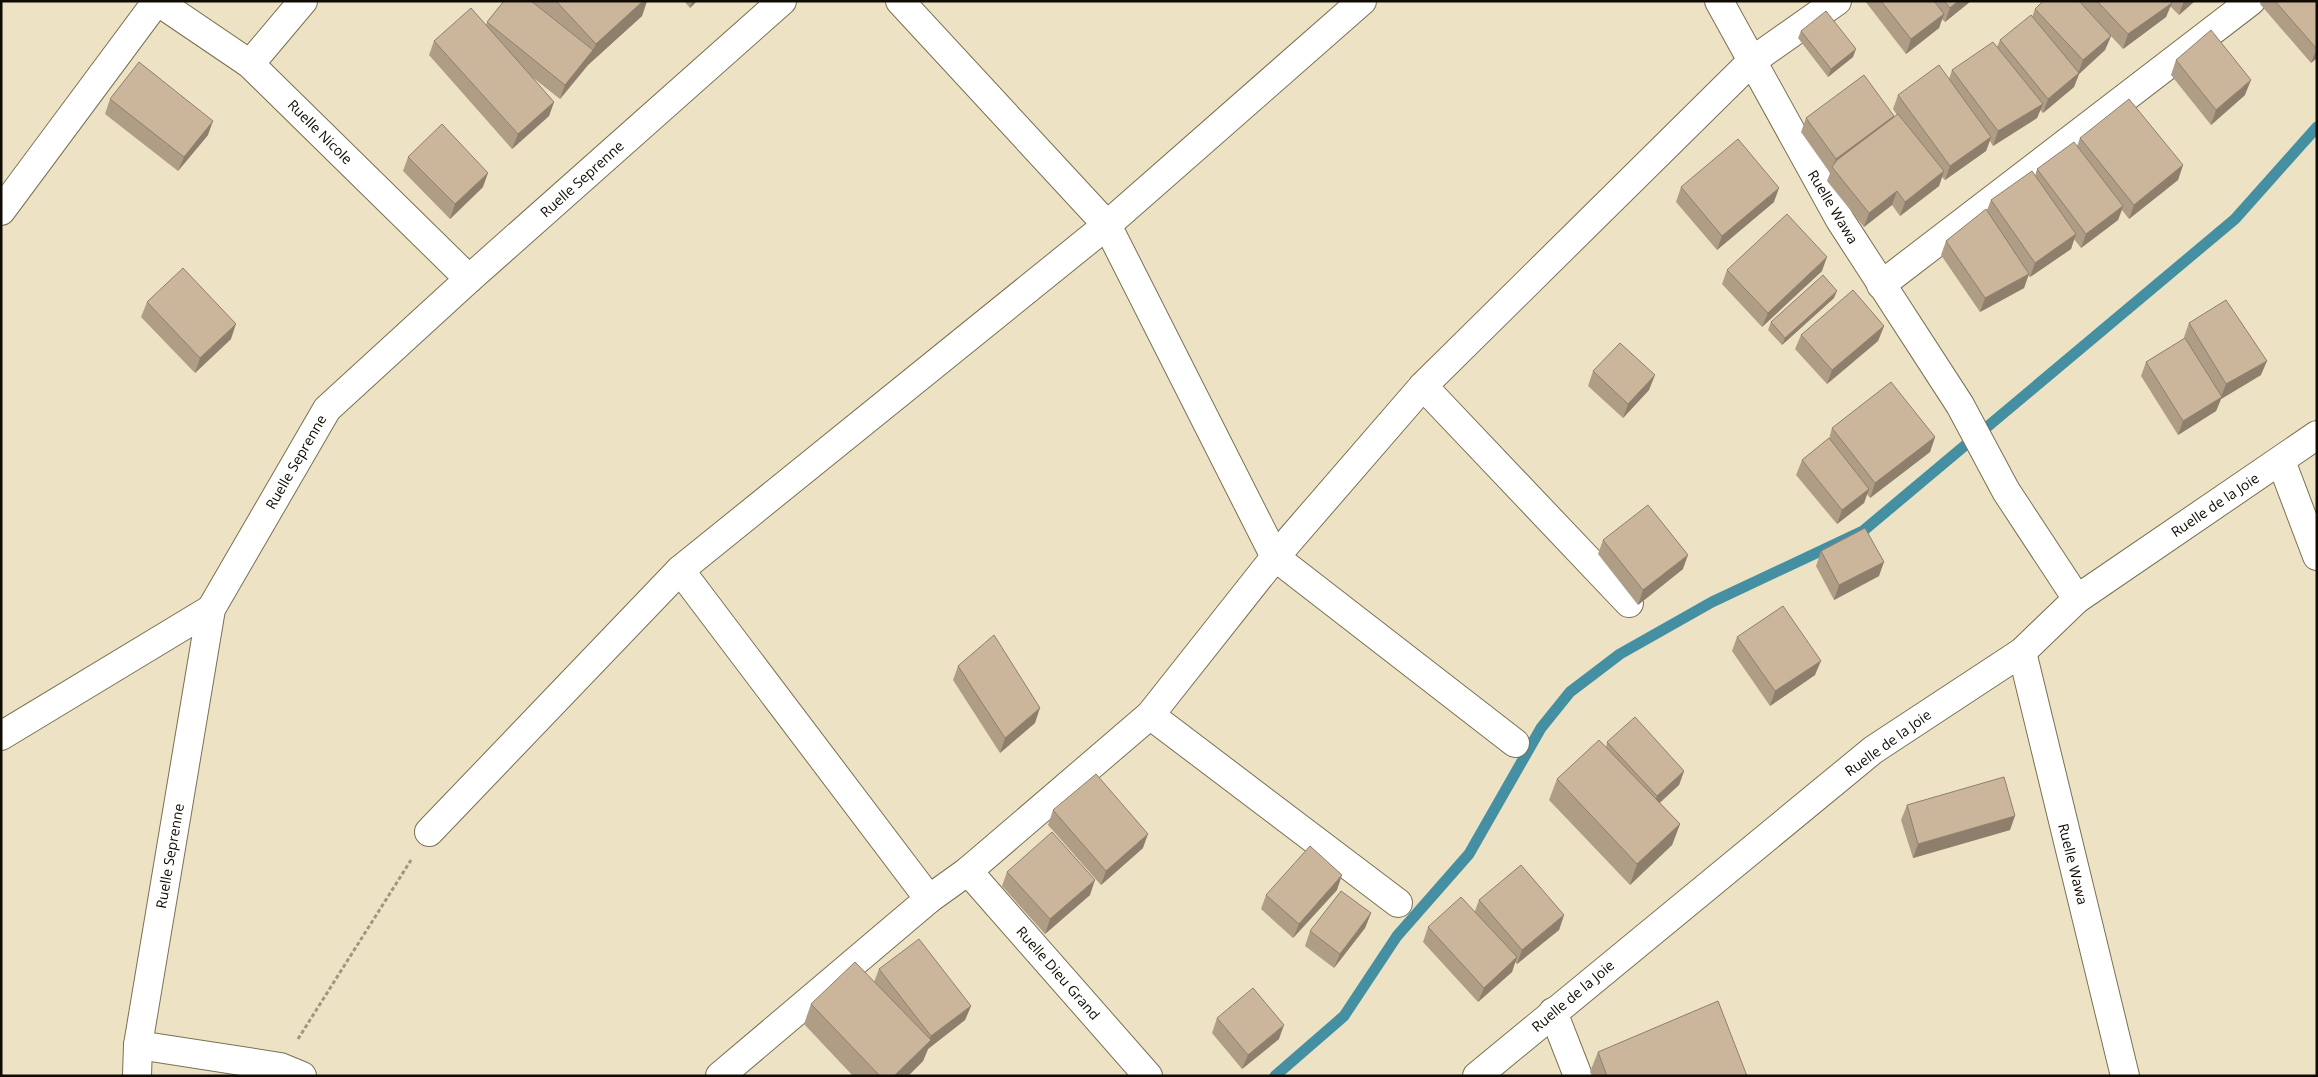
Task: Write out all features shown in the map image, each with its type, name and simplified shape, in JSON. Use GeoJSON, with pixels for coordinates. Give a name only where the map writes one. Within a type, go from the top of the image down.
{"type":"FeatureCollection","features":[{"type":"Feature","properties":{"kind":"street","name":"Ruelle Nicole"},"geometry":{"type":"LineString","coordinates":[[157,1],[250,64],[469,279]]}},
{"type":"Feature","properties":{"kind":"street"},"geometry":{"type":"LineString","coordinates":[[1,212],[157,1]]}},
{"type":"Feature","properties":{"kind":"street"},"geometry":{"type":"LineString","coordinates":[[250,64],[303,1]]}},
{"type":"Feature","properties":{"kind":"street","name":"Ruelle Seprenne"},"geometry":{"type":"LineString","coordinates":[[137,1076],[138,1045],[211,610],[327,409],[469,279],[782,1]]}},
{"type":"Feature","properties":{"kind":"street"},"geometry":{"type":"LineString","coordinates":[[900,1],[1107,225],[1275,557],[1515,743]]}},
{"type":"Feature","properties":{"kind":"street"},"geometry":{"type":"LineString","coordinates":[[429,832],[680,570],[1107,225],[1362,1]]}},
{"type":"Feature","properties":{"kind":"street","name":"Ruelle Wawa"},"geometry":{"type":"LineString","coordinates":[[1719,1],[1802,154],[1880,285],[1960,405],[2006,491],[2078,599]]}},
{"type":"Feature","properties":{"kind":"street"},"geometry":{"type":"LineString","coordinates":[[720,1076],[929,899],[968,871],[1150,715],[1275,557],[1423,386],[1752,61],[1837,1]]}},
{"type":"Feature","properties":{"kind":"street"},"geometry":{"type":"LineString","coordinates":[[1880,285],[2251,1]]}},
{"type":"Feature","properties":{"kind":"street"},"geometry":{"type":"LineString","coordinates":[[1423,386],[1629,603]]}},
{"type":"Feature","properties":{"kind":"street","name":"Ruelle de la Joie"},"geometry":{"type":"LineString","coordinates":[[1477,1076],[1873,750],[2022,652],[2078,599],[2317,435]]}},
{"type":"Feature","properties":{"kind":"street"},"geometry":{"type":"LineString","coordinates":[[2281,461],[2317,556]]}},
{"type":"Feature","properties":{"kind":"street"},"geometry":{"type":"LineString","coordinates":[[680,570],[929,899]]}},
{"type":"Feature","properties":{"kind":"street"},"geometry":{"type":"LineString","coordinates":[[1,736],[211,610]]}},
{"type":"Feature","properties":{"kind":"street","name":"Ruelle Wawa"},"geometry":{"type":"LineString","coordinates":[[2022,652],[2125,1076]]}},
{"type":"Feature","properties":{"kind":"street"},"geometry":{"type":"LineString","coordinates":[[1150,715],[1398,903]]}},
{"type":"Feature","properties":{"kind":"street","name":"Ruelle Dieu Grand"},"geometry":{"type":"LineString","coordinates":[[968,871],[1148,1076]]}},
{"type":"Feature","properties":{"kind":"street"},"geometry":{"type":"LineString","coordinates":[[1553,1012],[1578,1076]]}},
{"type":"Feature","properties":{"kind":"street"},"geometry":{"type":"LineString","coordinates":[[138,1045],[291,1071]]}},
{"type":"Feature","properties":{"kind":"path"},"geometry":{"type":"LineString","coordinates":[[291,1071],[429,832]]}},
{"type":"Feature","properties":{"kind":"building"},"geometry":{"type":"Polygon","coordinates":[[[504,1],[531,1],[593,50],[565,85],[487,22],[504,1]]]}},
{"type":"Feature","properties":{"kind":"building"},"geometry":{"type":"Polygon","coordinates":[[[556,1],[643,1],[596,44],[556,1]]]}},
{"type":"Feature","properties":{"kind":"building"},"geometry":{"type":"Polygon","coordinates":[[[1881,1],[1934,1],[1944,14],[1911,39],[1881,1]]]}},
{"type":"Feature","properties":{"kind":"building"},"geometry":{"type":"Polygon","coordinates":[[[1944,1],[1958,1],[1950,8],[1944,1]]]}},
{"type":"Feature","properties":{"kind":"building"},"geometry":{"type":"Polygon","coordinates":[[[2043,1],[2079,1],[2111,36],[2083,60],[2035,9],[2043,1]]]}},
{"type":"Feature","properties":{"kind":"building"},"geometry":{"type":"Polygon","coordinates":[[[2097,1],[2170,1],[2172,3],[2128,34],[2097,1]]]}},
{"type":"Feature","properties":{"kind":"building"},"geometry":{"type":"Polygon","coordinates":[[[2275,1],[2317,1],[2317,48],[2316,48],[2275,1]]]}},
{"type":"Feature","properties":{"kind":"building"},"geometry":{"type":"Polygon","coordinates":[[[471,8],[554,102],[518,134],[434,41],[471,8]]]}},
{"type":"Feature","properties":{"kind":"building"},"geometry":{"type":"Polygon","coordinates":[[[1826,11],[1856,49],[1831,69],[1801,31],[1826,11]]]}},
{"type":"Feature","properties":{"kind":"building"},"geometry":{"type":"Polygon","coordinates":[[[2031,15],[2079,73],[2048,99],[2000,40],[2031,15]]]}},
{"type":"Feature","properties":{"kind":"building"},"geometry":{"type":"Polygon","coordinates":[[[2211,30],[2251,80],[2216,110],[2176,60],[2211,30]]]}},
{"type":"Feature","properties":{"kind":"building"},"geometry":{"type":"Polygon","coordinates":[[[1993,42],[2043,104],[1998,131],[1952,70],[1993,42]]]}},
{"type":"Feature","properties":{"kind":"building"},"geometry":{"type":"Polygon","coordinates":[[[139,62],[213,121],[184,157],[110,99],[139,62]]]}},
{"type":"Feature","properties":{"kind":"building"},"geometry":{"type":"Polygon","coordinates":[[[1939,65],[1991,137],[1950,166],[1898,95],[1939,65]]]}},
{"type":"Feature","properties":{"kind":"building"},"geometry":{"type":"Polygon","coordinates":[[[1864,75],[1894,116],[1836,159],[1806,118],[1864,75]]]}},
{"type":"Feature","properties":{"kind":"building"},"geometry":{"type":"Polygon","coordinates":[[[2129,99],[2183,165],[2134,205],[2080,138],[2129,99]]]}},
{"type":"Feature","properties":{"kind":"building"},"geometry":{"type":"Polygon","coordinates":[[[1898,114],[1944,171],[1905,202],[1897,191],[1869,213],[1832,167],[1837,160],[1898,114]]]}},
{"type":"Feature","properties":{"kind":"building"},"geometry":{"type":"Polygon","coordinates":[[[442,124],[488,173],[455,204],[408,157],[442,124]]]}},
{"type":"Feature","properties":{"kind":"building"},"geometry":{"type":"Polygon","coordinates":[[[1738,139],[1779,188],[1722,236],[1681,187],[1738,139]]]}},
{"type":"Feature","properties":{"kind":"building"},"geometry":{"type":"Polygon","coordinates":[[[2074,142],[2123,206],[2086,234],[2037,169],[2074,142]]]}},
{"type":"Feature","properties":{"kind":"building"},"geometry":{"type":"Polygon","coordinates":[[[2032,171],[2076,234],[2035,263],[1991,200],[2032,171]]]}},
{"type":"Feature","properties":{"kind":"building"},"geometry":{"type":"Polygon","coordinates":[[[1986,209],[2029,274],[1985,298],[1946,241],[1986,209]]]}},
{"type":"Feature","properties":{"kind":"building"},"geometry":{"type":"Polygon","coordinates":[[[1787,214],[1827,257],[1768,313],[1727,270],[1787,214]]]}},
{"type":"Feature","properties":{"kind":"building"},"geometry":{"type":"Polygon","coordinates":[[[183,268],[236,324],[200,358],[147,302],[183,268]]]}},
{"type":"Feature","properties":{"kind":"building"},"geometry":{"type":"Polygon","coordinates":[[[1823,275],[1837,291],[1785,338],[1771,322],[1823,275]]]}},
{"type":"Feature","properties":{"kind":"building"},"geometry":{"type":"Polygon","coordinates":[[[1853,290],[1884,326],[1832,370],[1801,335],[1853,290]]]}},
{"type":"Feature","properties":{"kind":"building"},"geometry":{"type":"Polygon","coordinates":[[[2226,300],[2267,361],[2226,384],[2189,323],[2226,300]]]}},
{"type":"Feature","properties":{"kind":"building"},"geometry":{"type":"Polygon","coordinates":[[[2185,338],[2222,397],[2183,421],[2146,362],[2185,338]]]}},
{"type":"Feature","properties":{"kind":"building"},"geometry":{"type":"Polygon","coordinates":[[[1620,343],[1655,375],[1628,404],[1593,371],[1620,343]]]}},
{"type":"Feature","properties":{"kind":"building"},"geometry":{"type":"Polygon","coordinates":[[[1891,382],[1935,437],[1875,483],[1832,428],[1891,382]]]}},
{"type":"Feature","properties":{"kind":"building"},"geometry":{"type":"Polygon","coordinates":[[[1829,438],[1869,489],[1842,510],[1802,460],[1829,438]]]}},
{"type":"Feature","properties":{"kind":"building"},"geometry":{"type":"Polygon","coordinates":[[[1648,505],[1688,555],[1643,590],[1603,540],[1648,505]]]}},
{"type":"Feature","properties":{"kind":"building"},"geometry":{"type":"Polygon","coordinates":[[[1865,528],[1884,562],[1839,585],[1821,551],[1865,528]]]}},
{"type":"Feature","properties":{"kind":"building"},"geometry":{"type":"Polygon","coordinates":[[[1783,606],[1821,661],[1775,691],[1737,637],[1783,606]]]}},
{"type":"Feature","properties":{"kind":"building"},"geometry":{"type":"Polygon","coordinates":[[[994,635],[1040,708],[1005,738],[958,666],[994,635]]]}},
{"type":"Feature","properties":{"kind":"building"},"geometry":{"type":"Polygon","coordinates":[[[1635,717],[1684,771],[1657,796],[1607,742],[1635,717]]]}},
{"type":"Feature","properties":{"kind":"building"},"geometry":{"type":"Polygon","coordinates":[[[1599,740],[1680,824],[1637,864],[1557,779],[1599,740]]]}},
{"type":"Feature","properties":{"kind":"building"},"geometry":{"type":"Polygon","coordinates":[[[1096,774],[1148,834],[1106,871],[1053,810],[1096,774]]]}},
{"type":"Feature","properties":{"kind":"building"},"geometry":{"type":"Polygon","coordinates":[[[2004,777],[2015,816],[1918,844],[1907,805],[2004,777]]]}},
{"type":"Feature","properties":{"kind":"building"},"geometry":{"type":"Polygon","coordinates":[[[1052,832],[1095,880],[1050,919],[1007,872],[1052,832]]]}},
{"type":"Feature","properties":{"kind":"building"},"geometry":{"type":"Polygon","coordinates":[[[1310,846],[1342,875],[1299,924],[1266,895],[1310,846]]]}},
{"type":"Feature","properties":{"kind":"building"},"geometry":{"type":"Polygon","coordinates":[[[1521,865],[1564,915],[1522,950],[1479,900],[1521,865]]]}},
{"type":"Feature","properties":{"kind":"building"},"geometry":{"type":"Polygon","coordinates":[[[1341,891],[1371,913],[1340,954],[1310,931],[1341,891]]]}},
{"type":"Feature","properties":{"kind":"building"},"geometry":{"type":"Polygon","coordinates":[[[1461,897],[1517,957],[1484,988],[1428,927],[1461,897]]]}},
{"type":"Feature","properties":{"kind":"building"},"geometry":{"type":"Polygon","coordinates":[[[919,939],[971,1006],[931,1036],[879,969],[919,939]]]}},
{"type":"Feature","properties":{"kind":"building"},"geometry":{"type":"Polygon","coordinates":[[[855,962],[931,1040],[894,1076],[880,1076],[811,1004],[855,962]]]}},
{"type":"Feature","properties":{"kind":"building"},"geometry":{"type":"Polygon","coordinates":[[[1253,988],[1284,1025],[1248,1055],[1217,1018],[1253,988]]]}},
{"type":"Feature","properties":{"kind":"building"},"geometry":{"type":"Polygon","coordinates":[[[1718,1001],[1747,1076],[1607,1076],[1598,1052],[1718,1001]]]}},
{"type":"Feature","properties":{"kind":"waterway"},"geometry":{"type":"LineString","coordinates":[[1275,1076],[1344,1016],[1397,936],[1469,854],[1541,728],[1570,692],[1620,654],[1712,602],[1863,531],[2235,219],[2317,127]]}}]}
